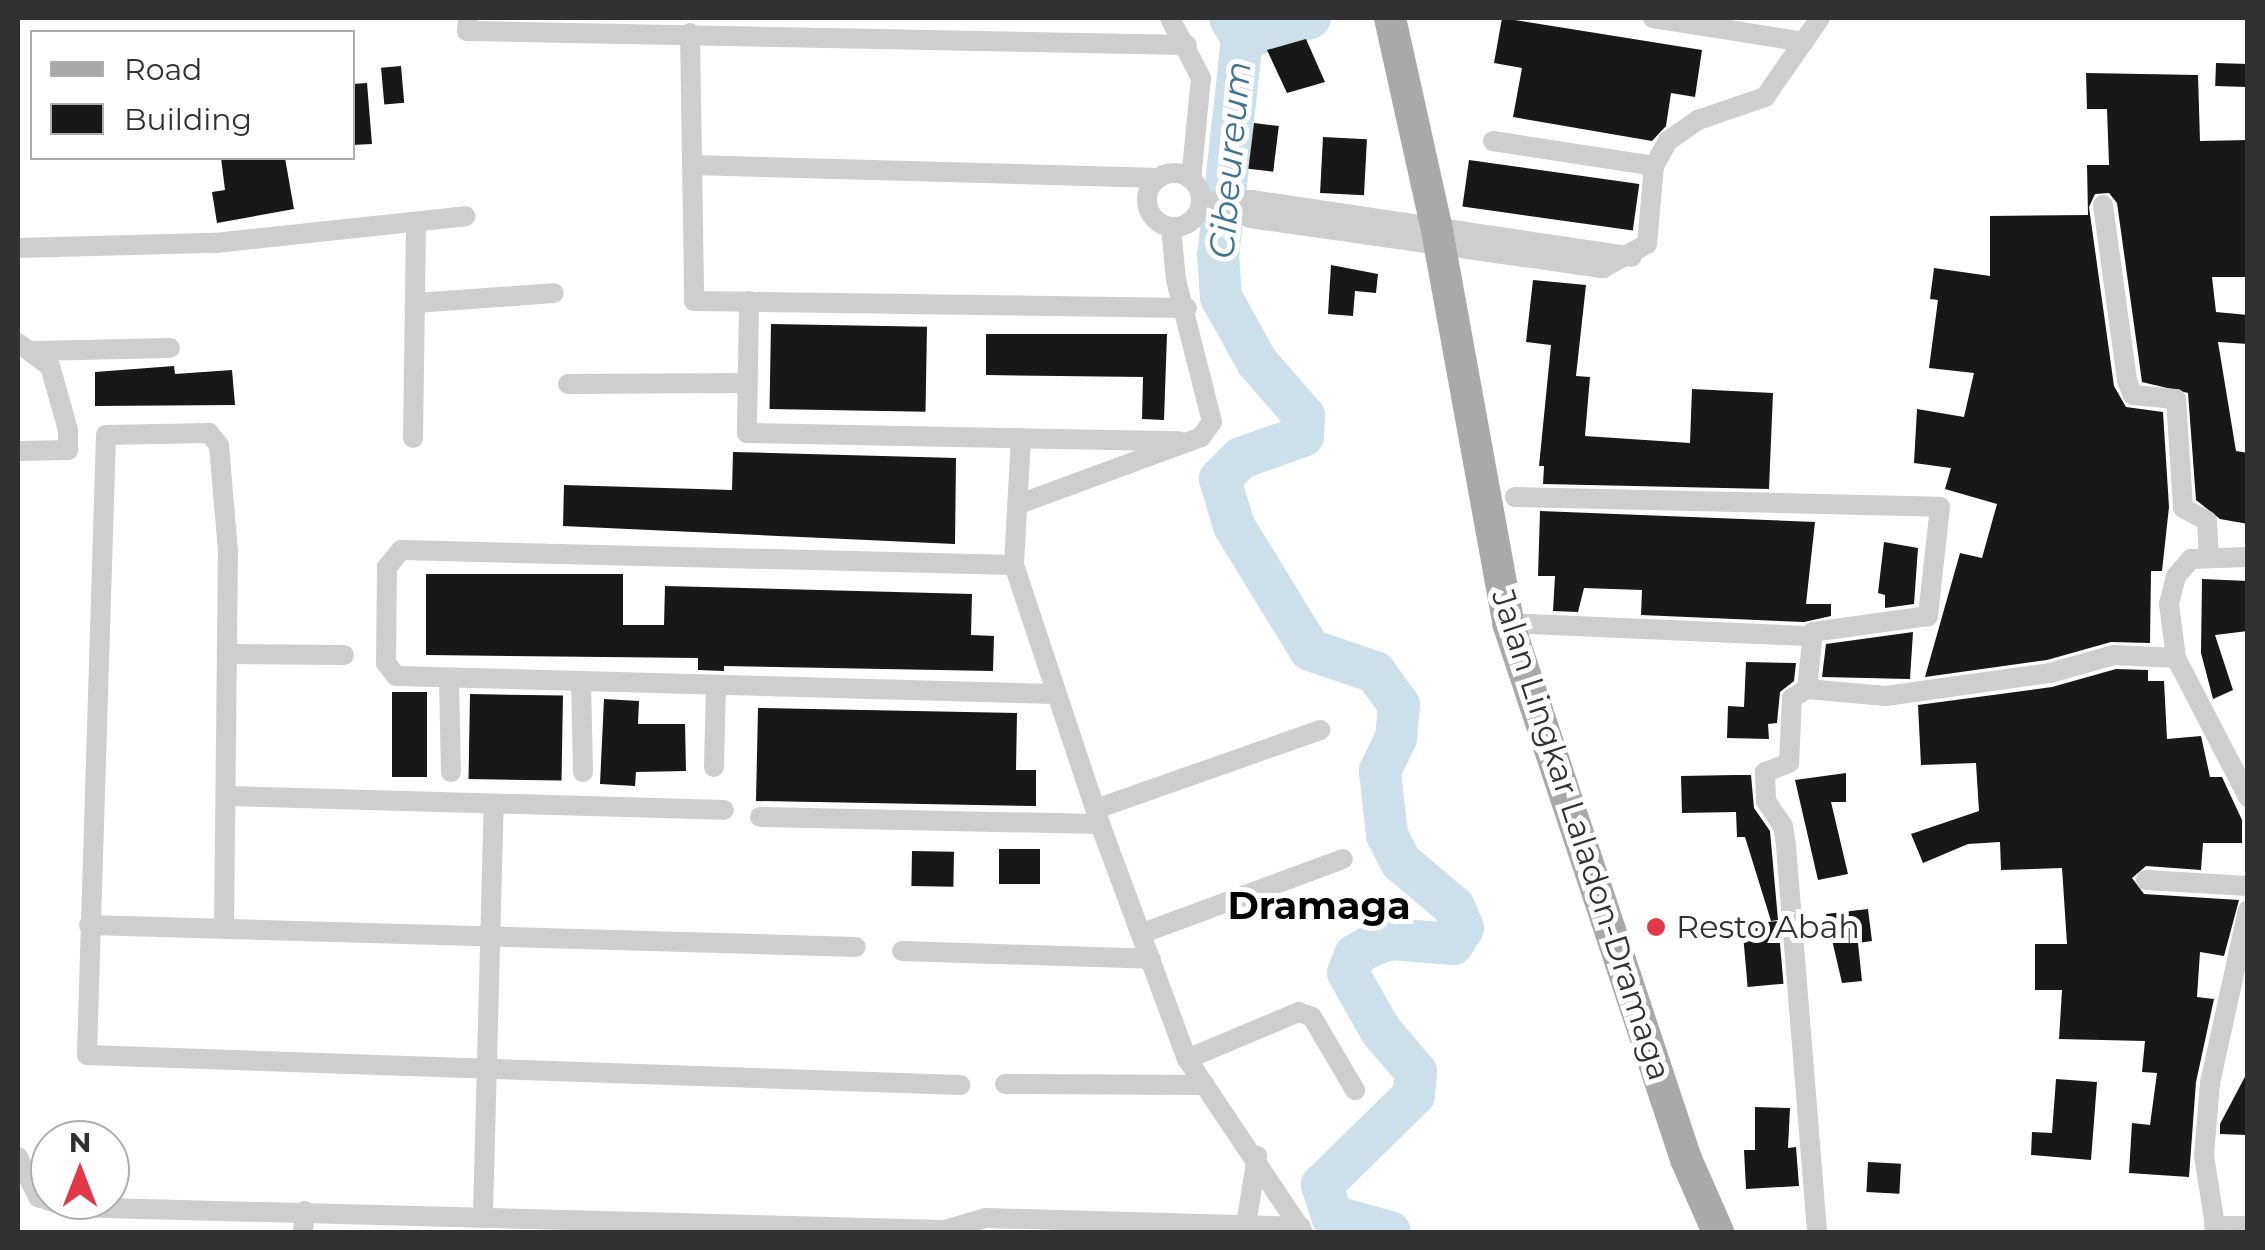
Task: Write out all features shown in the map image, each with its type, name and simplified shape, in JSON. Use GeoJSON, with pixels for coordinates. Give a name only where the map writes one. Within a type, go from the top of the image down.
{"type":"FeatureCollection","features":[{"type":"Feature","properties":{"kind":"main road","name":"Jalan Lingkar Laladon-Dramaga"},"geometry":{"type":"LineString","coordinates":[[1391,19],[1437,235],[1508,623],[1686,1159],[1718,1232]]}},
{"type":"Feature","properties":{"kind":"street"},"geometry":{"type":"LineString","coordinates":[[468,18],[468,32],[690,32],[1186,44]]}},
{"type":"Feature","properties":{"kind":"street"},"geometry":{"type":"LineString","coordinates":[[1170,18],[1201,78],[1189,172],[1217,204]]}},
{"type":"Feature","properties":{"kind":"street"},"geometry":{"type":"LineString","coordinates":[[1653,18],[1804,42]]}},
{"type":"Feature","properties":{"kind":"street"},"geometry":{"type":"LineString","coordinates":[[1156,181],[1152,216],[1171,227],[1188,222],[1217,204],[1252,200],[1603,268],[1632,257],[1650,236],[1654,166],[1682,128],[1765,97],[1820,18]]}},
{"type":"Feature","properties":{"kind":"street"},"geometry":{"type":"LineString","coordinates":[[690,32],[694,301],[1187,308]]}},
{"type":"Feature","properties":{"kind":"street"},"geometry":{"type":"LineString","coordinates":[[1493,140],[1654,166]]}},
{"type":"Feature","properties":{"kind":"street"},"geometry":{"type":"LineString","coordinates":[[692,165],[1156,181],[1189,172]]}},
{"type":"Feature","properties":{"kind":"street"},"geometry":{"type":"LineString","coordinates":[[2103,206],[2127,382],[2133,395],[2176,399],[2182,508],[2207,521],[2209,557]]}},
{"type":"Feature","properties":{"kind":"street"},"geometry":{"type":"LineString","coordinates":[[18,248],[214,243],[466,216]]}},
{"type":"Feature","properties":{"kind":"street"},"geometry":{"type":"LineString","coordinates":[[413,438],[416,222]]}},
{"type":"Feature","properties":{"kind":"street"},"geometry":{"type":"LineString","coordinates":[[1019,504],[1179,441],[1201,437],[1212,422],[1187,308],[1176,280],[1171,227]]}},
{"type":"Feature","properties":{"kind":"street"},"geometry":{"type":"LineString","coordinates":[[416,303],[554,293]]}},
{"type":"Feature","properties":{"kind":"street"},"geometry":{"type":"LineString","coordinates":[[749,302],[747,433],[1179,441]]}},
{"type":"Feature","properties":{"kind":"street"},"geometry":{"type":"LineString","coordinates":[[26,347],[170,348]]}},
{"type":"Feature","properties":{"kind":"street"},"geometry":{"type":"LineString","coordinates":[[18,451],[68,450],[58,388],[50,366],[26,347]]}},
{"type":"Feature","properties":{"kind":"street"},"geometry":{"type":"LineString","coordinates":[[568,384],[748,383]]}},
{"type":"Feature","properties":{"kind":"street"},"geometry":{"type":"LineString","coordinates":[[224,928],[226,502],[216,438],[106,435],[87,1055],[960,1086]]}},
{"type":"Feature","properties":{"kind":"street"},"geometry":{"type":"LineString","coordinates":[[1021,438],[1014,564],[1098,816],[1186,1059],[1257,1156],[1302,1230]]}},
{"type":"Feature","properties":{"kind":"street"},"geometry":{"type":"LineString","coordinates":[[1508,623],[1810,636],[1928,616],[1938,504],[1515,497]]}},
{"type":"Feature","properties":{"kind":"street"},"geometry":{"type":"LineString","coordinates":[[1014,564],[401,550],[387,566],[386,663],[396,676],[1056,694]]}},
{"type":"Feature","properties":{"kind":"street"},"geometry":{"type":"LineString","coordinates":[[2248,557],[2190,560],[2171,588],[2176,658],[2248,797]]}},
{"type":"Feature","properties":{"kind":"street"},"geometry":{"type":"LineString","coordinates":[[1807,689],[1810,636]]}},
{"type":"Feature","properties":{"kind":"street"},"geometry":{"type":"LineString","coordinates":[[228,654],[344,656]]}},
{"type":"Feature","properties":{"kind":"street"},"geometry":{"type":"LineString","coordinates":[[1817,1232],[1783,826],[1766,801],[1765,784],[1766,769],[1789,763],[1792,698],[1807,689],[1886,696],[2050,673],[2114,656],[2176,658]]}},
{"type":"Feature","properties":{"kind":"street"},"geometry":{"type":"LineString","coordinates":[[450,678],[451,772]]}},
{"type":"Feature","properties":{"kind":"street"},"geometry":{"type":"LineString","coordinates":[[581,683],[583,772]]}},
{"type":"Feature","properties":{"kind":"street"},"geometry":{"type":"LineString","coordinates":[[714,767],[716,687]]}},
{"type":"Feature","properties":{"kind":"street"},"geometry":{"type":"LineString","coordinates":[[760,818],[1098,816],[1320,730]]}},
{"type":"Feature","properties":{"kind":"street"},"geometry":{"type":"LineString","coordinates":[[227,796],[724,810]]}},
{"type":"Feature","properties":{"kind":"street"},"geometry":{"type":"LineString","coordinates":[[483,1214],[494,804]]}},
{"type":"Feature","properties":{"kind":"street"},"geometry":{"type":"LineString","coordinates":[[1143,933],[1343,859]]}},
{"type":"Feature","properties":{"kind":"street"},"geometry":{"type":"LineString","coordinates":[[2146,880],[2248,886]]}},
{"type":"Feature","properties":{"kind":"street"},"geometry":{"type":"LineString","coordinates":[[2248,910],[2210,1084],[2204,1155],[2215,1229],[2248,1226]]}},
{"type":"Feature","properties":{"kind":"street"},"geometry":{"type":"LineString","coordinates":[[90,924],[856,946]]}},
{"type":"Feature","properties":{"kind":"street"},"geometry":{"type":"LineString","coordinates":[[902,951],[1151,959]]}},
{"type":"Feature","properties":{"kind":"street"},"geometry":{"type":"LineString","coordinates":[[1186,1059],[1299,1012],[1312,1017],[1356,1090]]}},
{"type":"Feature","properties":{"kind":"street"},"geometry":{"type":"LineString","coordinates":[[1004,1084],[1205,1086]]}},
{"type":"Feature","properties":{"kind":"street"},"geometry":{"type":"LineString","coordinates":[[18,1156],[38,1197],[68,1206],[304,1222],[483,1214],[818,1229],[944,1230],[986,1218],[1302,1230]]}},
{"type":"Feature","properties":{"kind":"street"},"geometry":{"type":"LineString","coordinates":[[1246,1225],[1257,1156]]}},
{"type":"Feature","properties":{"kind":"building"},"geometry":{"type":"Polygon","coordinates":[[[1502,18],[1702,50],[1695,97],[1671,93],[1666,126],[1652,141],[1513,117],[1522,68],[1494,63],[1502,18]]]}},
{"type":"Feature","properties":{"kind":"building"},"geometry":{"type":"Polygon","coordinates":[[[1306,39],[1325,82],[1287,93],[1267,50],[1306,39]]]}},
{"type":"Feature","properties":{"kind":"building"},"geometry":{"type":"Polygon","coordinates":[[[2216,63],[2248,64],[2247,87],[2215,86],[2216,63]]]}},
{"type":"Feature","properties":{"kind":"building"},"geometry":{"type":"Polygon","coordinates":[[[401,66],[404,103],[384,105],[381,68],[401,66]]]}},
{"type":"Feature","properties":{"kind":"building"},"geometry":{"type":"Polygon","coordinates":[[[2086,73],[2198,75],[2200,141],[2248,140],[2248,277],[2212,277],[2216,312],[2248,315],[2248,344],[2218,342],[2236,451],[2248,453],[2248,524],[2220,519],[2196,500],[2188,393],[2142,382],[2117,203],[2109,193],[2095,194],[2089,207],[2114,386],[2126,407],[2163,412],[2169,507],[2162,571],[2151,571],[2150,643],[2111,642],[2047,660],[1925,677],[1960,553],[1982,558],[1997,504],[1945,489],[1951,468],[1914,463],[1917,409],[1964,417],[1974,373],[1929,368],[1938,300],[1930,299],[1934,268],[1990,276],[1990,216],[2088,215],[2087,165],[2109,165],[2107,109],[2087,109],[2086,73]]]}},
{"type":"Feature","properties":{"kind":"building"},"geometry":{"type":"Polygon","coordinates":[[[367,83],[372,144],[355,145],[355,84],[367,83]]]}},
{"type":"Feature","properties":{"kind":"building"},"geometry":{"type":"Polygon","coordinates":[[[1254,123],[1279,126],[1273,172],[1248,169],[1254,123]]]}},
{"type":"Feature","properties":{"kind":"building"},"geometry":{"type":"Polygon","coordinates":[[[1323,137],[1367,139],[1364,195],[1320,193],[1323,137]]]}},
{"type":"Feature","properties":{"kind":"building"},"geometry":{"type":"Polygon","coordinates":[[[221,160],[285,160],[294,209],[217,223],[212,192],[225,190],[221,160]]]}},
{"type":"Feature","properties":{"kind":"building"},"geometry":{"type":"Polygon","coordinates":[[[1469,160],[1639,184],[1633,230],[1462,207],[1469,160]]]}},
{"type":"Feature","properties":{"kind":"building"},"geometry":{"type":"Polygon","coordinates":[[[1331,265],[1378,274],[1376,293],[1355,291],[1353,316],[1328,314],[1331,265]]]}},
{"type":"Feature","properties":{"kind":"building"},"geometry":{"type":"Polygon","coordinates":[[[1533,280],[1586,285],[1576,376],[1590,377],[1585,436],[1690,443],[1692,389],[1773,393],[1769,489],[1543,484],[1544,466],[1539,466],[1551,345],[1526,342],[1533,280]]]}},
{"type":"Feature","properties":{"kind":"building"},"geometry":{"type":"Polygon","coordinates":[[[771,324],[927,327],[925,412],[770,409],[771,324]]]}},
{"type":"Feature","properties":{"kind":"building"},"geometry":{"type":"Polygon","coordinates":[[[986,334],[1167,334],[1164,420],[1142,419],[1143,377],[986,375],[986,334]]]}},
{"type":"Feature","properties":{"kind":"building"},"geometry":{"type":"Polygon","coordinates":[[[174,366],[175,374],[232,370],[235,405],[95,406],[95,372],[174,366]]]}},
{"type":"Feature","properties":{"kind":"building"},"geometry":{"type":"Polygon","coordinates":[[[733,452],[956,458],[955,544],[563,526],[564,485],[732,490],[733,452]]]}},
{"type":"Feature","properties":{"kind":"building"},"geometry":{"type":"Polygon","coordinates":[[[1540,511],[1815,522],[1806,604],[1831,604],[1831,616],[1804,622],[1641,615],[1642,590],[1584,588],[1578,612],[1553,611],[1555,576],[1538,576],[1540,511]]]}},
{"type":"Feature","properties":{"kind":"building"},"geometry":{"type":"Polygon","coordinates":[[[1884,542],[1918,548],[1914,604],[1885,608],[1885,595],[1878,593],[1884,542]]]}},
{"type":"Feature","properties":{"kind":"building"},"geometry":{"type":"Polygon","coordinates":[[[426,574],[623,574],[623,625],[664,625],[665,586],[972,594],[971,635],[994,636],[993,671],[724,666],[724,671],[698,670],[698,658],[426,655],[426,574]]]}},
{"type":"Feature","properties":{"kind":"building"},"geometry":{"type":"Polygon","coordinates":[[[2202,579],[2248,581],[2248,631],[2215,635],[2233,690],[2213,699],[2201,653],[2202,579]]]}},
{"type":"Feature","properties":{"kind":"building"},"geometry":{"type":"Polygon","coordinates":[[[1913,632],[1910,679],[1822,677],[1826,644],[1913,632]]]}},
{"type":"Feature","properties":{"kind":"building"},"geometry":{"type":"Polygon","coordinates":[[[1746,662],[1796,663],[1794,681],[1780,692],[1777,723],[1768,724],[1769,739],[1727,738],[1728,706],[1744,707],[1746,662]]]}},
{"type":"Feature","properties":{"kind":"building"},"geometry":{"type":"Polygon","coordinates":[[[2116,669],[2148,670],[2148,681],[2164,681],[2167,739],[2201,736],[2210,777],[2222,777],[2242,820],[2242,843],[2203,843],[2201,870],[2146,866],[2132,878],[2144,894],[2239,900],[2224,956],[2200,952],[2197,997],[2214,999],[2196,1082],[2189,1177],[2129,1173],[2132,1123],[2150,1125],[2157,1073],[2142,1072],[2145,1041],[2059,1039],[2062,990],[2035,990],[2035,944],[2067,944],[2062,868],[2001,870],[2000,842],[1968,844],[1923,863],[1911,834],[1979,811],[1976,763],[1921,765],[1918,705],[2052,687],[2116,669]]]}},
{"type":"Feature","properties":{"kind":"building"},"geometry":{"type":"Polygon","coordinates":[[[392,692],[427,692],[427,777],[392,777],[392,692]]]}},
{"type":"Feature","properties":{"kind":"building"},"geometry":{"type":"Polygon","coordinates":[[[470,694],[563,696],[562,781],[469,779],[470,694]]]}},
{"type":"Feature","properties":{"kind":"building"},"geometry":{"type":"Polygon","coordinates":[[[604,699],[639,701],[638,724],[685,724],[686,771],[636,772],[635,786],[600,784],[604,699]]]}},
{"type":"Feature","properties":{"kind":"building"},"geometry":{"type":"Polygon","coordinates":[[[758,708],[1017,713],[1016,770],[1036,770],[1036,806],[756,801],[758,708]]]}},
{"type":"Feature","properties":{"kind":"building"},"geometry":{"type":"Polygon","coordinates":[[[1846,773],[1846,802],[1831,802],[1848,874],[1818,880],[1795,780],[1846,773]]]}},
{"type":"Feature","properties":{"kind":"building"},"geometry":{"type":"Polygon","coordinates":[[[1751,775],[1754,808],[1770,831],[1778,920],[1771,921],[1745,837],[1737,837],[1736,812],[1682,813],[1681,776],[1751,775]]]}},
{"type":"Feature","properties":{"kind":"building"},"geometry":{"type":"Polygon","coordinates":[[[999,849],[1040,849],[1040,884],[999,884],[999,849]]]}},
{"type":"Feature","properties":{"kind":"building"},"geometry":{"type":"Polygon","coordinates":[[[912,851],[954,852],[953,887],[911,886],[912,851]]]}},
{"type":"Feature","properties":{"kind":"building"},"geometry":{"type":"Polygon","coordinates":[[[1868,909],[1872,941],[1858,943],[1862,981],[1842,983],[1826,914],[1868,909]]]}},
{"type":"Feature","properties":{"kind":"building"},"geometry":{"type":"Polygon","coordinates":[[[1778,921],[1783,984],[1748,987],[1742,924],[1778,921]]]}},
{"type":"Feature","properties":{"kind":"building"},"geometry":{"type":"Polygon","coordinates":[[[2248,1071],[2247,1135],[2220,1134],[2220,1124],[2248,1071]]]}},
{"type":"Feature","properties":{"kind":"building"},"geometry":{"type":"Polygon","coordinates":[[[2056,1079],[2097,1082],[2091,1160],[2031,1155],[2032,1132],[2052,1133],[2056,1079]]]}},
{"type":"Feature","properties":{"kind":"building"},"geometry":{"type":"Polygon","coordinates":[[[1755,1107],[1790,1108],[1788,1148],[1796,1147],[1799,1186],[1746,1189],[1744,1150],[1755,1150],[1755,1107]]]}},
{"type":"Feature","properties":{"kind":"building"},"geometry":{"type":"Polygon","coordinates":[[[1868,1162],[1901,1164],[1899,1194],[1866,1192],[1868,1162]]]}},
{"type":"Feature","properties":{"kind":"waterway","name":"Cibeureum"},"geometry":{"type":"LineString","coordinates":[[1230,18],[1242,39],[1218,255],[1221,297],[1257,362],[1304,416],[1303,436],[1241,458],[1220,479],[1234,526],[1310,650],[1375,672],[1399,705],[1396,738],[1380,771],[1387,835],[1401,862],[1454,907],[1463,928],[1453,944],[1391,939],[1371,946],[1355,955],[1348,973],[1381,1031],[1416,1072],[1414,1095],[1322,1185],[1332,1216],[1390,1232]]}},
{"type":"Feature","properties":{"kind":"waterway"},"geometry":{"type":"LineString","coordinates":[[1242,39],[1310,18]]}},
{"type":"Feature","properties":{"kind":"place","name":"Resto Abah"},"geometry":{"type":"Point","coordinates":[1656,927]}},
{"type":"Feature","properties":{"kind":"district","name":"Dramaga"},"geometry":{"type":"Point","coordinates":[1319,906]}}]}
